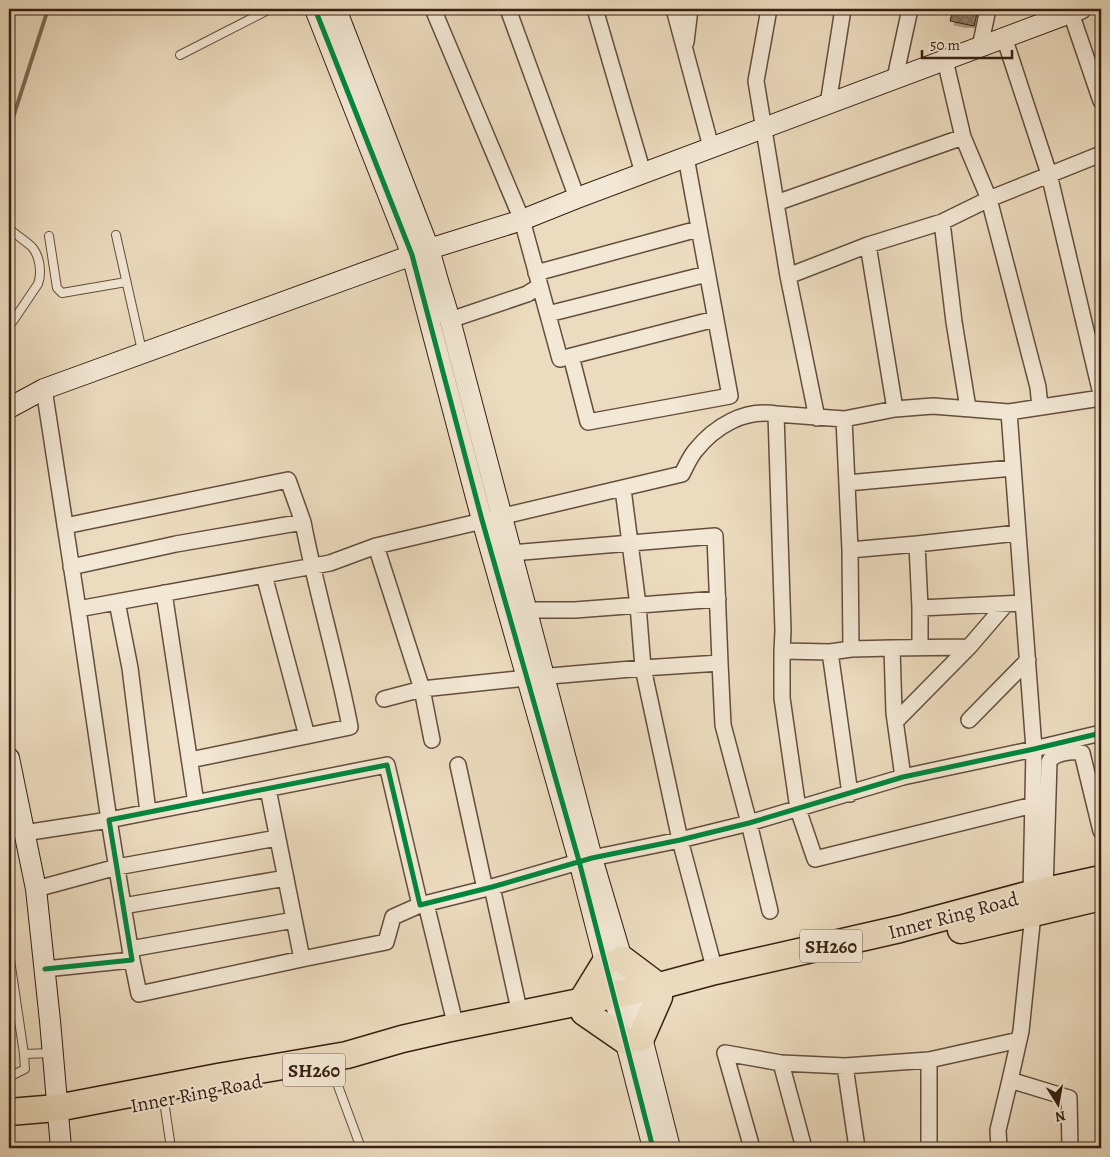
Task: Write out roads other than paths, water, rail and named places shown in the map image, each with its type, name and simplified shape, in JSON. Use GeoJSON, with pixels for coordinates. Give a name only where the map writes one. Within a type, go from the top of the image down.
{"type":"FeatureCollection","features":[{"type":"Feature","properties":{"kind":"highway","name":"Inner Ring Road"},"geometry":{"type":"LineString","coordinates":[[9,1120],[164,1101],[331,1067],[583,1007],[659,991],[1036,900],[1101,879]]}},
{"type":"Feature","properties":{"kind":"highway","name":"Inner Ring Road"},"geometry":{"type":"LineString","coordinates":[[659,991],[715,971],[1036,900],[1101,897]]}},
{"type":"Feature","properties":{"kind":"highway"},"geometry":{"type":"LineString","coordinates":[[613,961],[659,991],[633,1040],[583,1007],[613,961]]}},
{"type":"Feature","properties":{"kind":"highway","name":"Inner Ring Road"},"geometry":{"type":"LineString","coordinates":[[9,1112],[57,1113],[209,1078],[348,1055],[402,1039],[520,1014],[583,1007]]}},
{"type":"Feature","properties":{"kind":"street"},"geometry":{"type":"LineString","coordinates":[[315,9],[421,252],[438,282],[450,320],[527,610],[536,677]]}},
{"type":"Feature","properties":{"kind":"street"},"geometry":{"type":"LineString","coordinates":[[336,9],[421,252],[482,520],[536,677],[623,999],[633,1040],[653,1148]]}},
{"type":"Feature","properties":{"kind":"street"},"geometry":{"type":"LineString","coordinates":[[433,9],[522,220],[560,359],[715,318]]}},
{"type":"Feature","properties":{"kind":"street"},"geometry":{"type":"LineString","coordinates":[[508,9],[577,198]]}},
{"type":"Feature","properties":{"kind":"street"},"geometry":{"type":"LineString","coordinates":[[595,9],[642,173]]}},
{"type":"Feature","properties":{"kind":"street"},"geometry":{"type":"LineString","coordinates":[[674,9],[711,148]]}},
{"type":"Feature","properties":{"kind":"street"},"geometry":{"type":"LineString","coordinates":[[685,48],[690,9]]}},
{"type":"Feature","properties":{"kind":"street"},"geometry":{"type":"LineString","coordinates":[[769,9],[756,81],[788,276],[817,418]]}},
{"type":"Feature","properties":{"kind":"street"},"geometry":{"type":"LineString","coordinates":[[828,104],[843,9]]}},
{"type":"Feature","properties":{"kind":"street"},"geometry":{"type":"LineString","coordinates":[[895,78],[910,9]]}},
{"type":"Feature","properties":{"kind":"street"},"geometry":{"type":"LineString","coordinates":[[980,46],[988,9]]}},
{"type":"Feature","properties":{"kind":"street"},"geometry":{"type":"LineString","coordinates":[[9,408],[44,389],[421,252],[522,220],[642,173],[945,60],[1065,12],[1101,101]]}},
{"type":"Feature","properties":{"kind":"street"},"geometry":{"type":"LineString","coordinates":[[1004,37],[1049,174],[1101,394]]}},
{"type":"Feature","properties":{"kind":"street"},"geometry":{"type":"LineString","coordinates":[[945,60],[963,137],[989,199],[1038,387],[1040,407]]}},
{"type":"Feature","properties":{"kind":"street"},"geometry":{"type":"LineString","coordinates":[[776,203],[963,137]]}},
{"type":"Feature","properties":{"kind":"street"},"geometry":{"type":"LineString","coordinates":[[788,276],[868,244],[942,222],[989,199],[1101,154]]}},
{"type":"Feature","properties":{"kind":"street"},"geometry":{"type":"LineString","coordinates":[[571,356],[588,422],[730,396],[686,157]]}},
{"type":"Feature","properties":{"kind":"street"},"geometry":{"type":"LineString","coordinates":[[942,222],[954,322],[968,408]]}},
{"type":"Feature","properties":{"kind":"street"},"geometry":{"type":"LineString","coordinates":[[536,273],[698,228]]}},
{"type":"Feature","properties":{"kind":"street"},"geometry":{"type":"LineString","coordinates":[[868,244],[895,409]]}},
{"type":"Feature","properties":{"kind":"street"},"geometry":{"type":"LineString","coordinates":[[548,314],[707,274]]}},
{"type":"Feature","properties":{"kind":"street"},"geometry":{"type":"LineString","coordinates":[[450,320],[527,294],[540,286],[541,289]]}},
{"type":"Feature","properties":{"kind":"street"},"geometry":{"type":"LineString","coordinates":[[44,389],[109,820],[139,994],[386,942],[393,917],[423,905],[586,859],[680,840],[749,823],[850,794],[903,776],[1101,733]]}},
{"type":"Feature","properties":{"kind":"street"},"geometry":{"type":"LineString","coordinates":[[78,609],[330,562],[376,546],[682,474],[694,451],[716,429],[740,417],[764,412],[844,419],[895,409],[933,406],[1009,412],[1101,398]]}},
{"type":"Feature","properties":{"kind":"street"},"geometry":{"type":"LineString","coordinates":[[1009,412],[1034,749],[1033,805],[1036,900]]}},
{"type":"Feature","properties":{"kind":"street"},"geometry":{"type":"LineString","coordinates":[[776,414],[783,631],[782,698],[798,809],[815,859],[1033,805]]}},
{"type":"Feature","properties":{"kind":"street"},"geometry":{"type":"LineString","coordinates":[[844,419],[850,550],[851,649]]}},
{"type":"Feature","properties":{"kind":"street"},"geometry":{"type":"LineString","coordinates":[[847,483],[1013,468]]}},
{"type":"Feature","properties":{"kind":"street"},"geometry":{"type":"LineString","coordinates":[[65,526],[288,480],[303,522],[312,566],[340,676],[350,727],[190,760]]}},
{"type":"Feature","properties":{"kind":"street"},"geometry":{"type":"LineString","coordinates":[[622,489],[638,605],[643,668],[680,840],[715,971]]}},
{"type":"Feature","properties":{"kind":"street"},"geometry":{"type":"LineString","coordinates":[[71,567],[176,544],[303,522]]}},
{"type":"Feature","properties":{"kind":"street"},"geometry":{"type":"LineString","coordinates":[[850,550],[1018,533]]}},
{"type":"Feature","properties":{"kind":"street"},"geometry":{"type":"LineString","coordinates":[[511,554],[715,536],[723,725],[770,911]]}},
{"type":"Feature","properties":{"kind":"street"},"geometry":{"type":"LineString","coordinates":[[917,544],[920,647]]}},
{"type":"Feature","properties":{"kind":"street"},"geometry":{"type":"LineString","coordinates":[[376,546],[422,690],[432,740]]}},
{"type":"Feature","properties":{"kind":"street"},"geometry":{"type":"LineString","coordinates":[[264,575],[307,736]]}},
{"type":"Feature","properties":{"kind":"street"},"geometry":{"type":"LineString","coordinates":[[164,594],[196,803]]}},
{"type":"Feature","properties":{"kind":"street"},"geometry":{"type":"LineString","coordinates":[[527,610],[575,610],[718,599]]}},
{"type":"Feature","properties":{"kind":"street"},"geometry":{"type":"LineString","coordinates":[[117,602],[130,668],[148,812]]}},
{"type":"Feature","properties":{"kind":"street"},"geometry":{"type":"LineString","coordinates":[[920,608],[1023,603]]}},
{"type":"Feature","properties":{"kind":"street"},"geometry":{"type":"LineString","coordinates":[[896,721],[969,647],[1006,604]]}},
{"type":"Feature","properties":{"kind":"street"},"geometry":{"type":"LineString","coordinates":[[782,651],[830,652],[851,649],[969,647]]}},
{"type":"Feature","properties":{"kind":"street"},"geometry":{"type":"LineString","coordinates":[[892,648],[894,713],[903,776]]}},
{"type":"Feature","properties":{"kind":"street"},"geometry":{"type":"LineString","coordinates":[[830,652],[850,794]]}},
{"type":"Feature","properties":{"kind":"street"},"geometry":{"type":"LineString","coordinates":[[969,720],[1028,660]]}},
{"type":"Feature","properties":{"kind":"street"},"geometry":{"type":"LineString","coordinates":[[384,699],[422,690],[536,677],[720,663]]}},
{"type":"Feature","properties":{"kind":"street"},"geometry":{"type":"LineString","coordinates":[[999,1148],[998,1130],[1019,1040],[1036,900],[1050,758],[1077,752],[1082,753],[1101,831]]}},
{"type":"Feature","properties":{"kind":"street"},"geometry":{"type":"LineString","coordinates":[[9,758],[36,889],[61,1148]]}},
{"type":"Feature","properties":{"kind":"street"},"geometry":{"type":"LineString","coordinates":[[24,833],[109,820],[387,765],[456,1027]]}},
{"type":"Feature","properties":{"kind":"street"},"geometry":{"type":"LineString","coordinates":[[458,765],[520,1014]]}},
{"type":"Feature","properties":{"kind":"street"},"geometry":{"type":"LineString","coordinates":[[268,789],[302,959]]}},
{"type":"Feature","properties":{"kind":"street"},"geometry":{"type":"LineString","coordinates":[[36,889],[117,867],[277,838]]}},
{"type":"Feature","properties":{"kind":"street"},"geometry":{"type":"LineString","coordinates":[[123,906],[286,878]]}},
{"type":"Feature","properties":{"kind":"street"},"geometry":{"type":"LineString","coordinates":[[45,969],[131,954],[294,920]]}},
{"type":"Feature","properties":{"kind":"street"},"geometry":{"type":"LineString","coordinates":[[633,1040],[670,1148]]}},
{"type":"Feature","properties":{"kind":"street"},"geometry":{"type":"LineString","coordinates":[[752,1148],[725,1053],[781,1063],[845,1066],[928,1060],[1019,1040]]}},
{"type":"Feature","properties":{"kind":"street"},"geometry":{"type":"LineString","coordinates":[[928,1060],[929,1148]]}},
{"type":"Feature","properties":{"kind":"street"},"geometry":{"type":"LineString","coordinates":[[781,1063],[804,1148]]}},
{"type":"Feature","properties":{"kind":"street"},"geometry":{"type":"LineString","coordinates":[[845,1066],[857,1148]]}},
{"type":"Feature","properties":{"kind":"street"},"geometry":{"type":"LineString","coordinates":[[1010,1080],[1069,1098],[1070,1148]]}},
{"type":"Feature","properties":{"kind":"lane"},"geometry":{"type":"LineString","coordinates":[[180,55],[266,10]]}},
{"type":"Feature","properties":{"kind":"lane"},"geometry":{"type":"LineString","coordinates":[[9,324],[33,292],[40,278],[38,259],[33,248],[12,231]]}},
{"type":"Feature","properties":{"kind":"lane"},"geometry":{"type":"LineString","coordinates":[[48,236],[57,288],[62,294],[126,282]]}},
{"type":"Feature","properties":{"kind":"lane"},"geometry":{"type":"LineString","coordinates":[[116,236],[142,353]]}},
{"type":"Feature","properties":{"kind":"lane"},"geometry":{"type":"LineString","coordinates":[[9,953],[25,1069],[9,1077]]}},
{"type":"Feature","properties":{"kind":"lane"},"geometry":{"type":"LineString","coordinates":[[24,1054],[53,1053]]}},
{"type":"Feature","properties":{"kind":"lane"},"geometry":{"type":"LineString","coordinates":[[331,1067],[361,1148]]}},
{"type":"Feature","properties":{"kind":"lane"},"geometry":{"type":"LineString","coordinates":[[164,1101],[171,1148]]}},
{"type":"Feature","properties":{"kind":"waterway"},"geometry":{"type":"LineString","coordinates":[[9,130],[48,9]]}}]}
